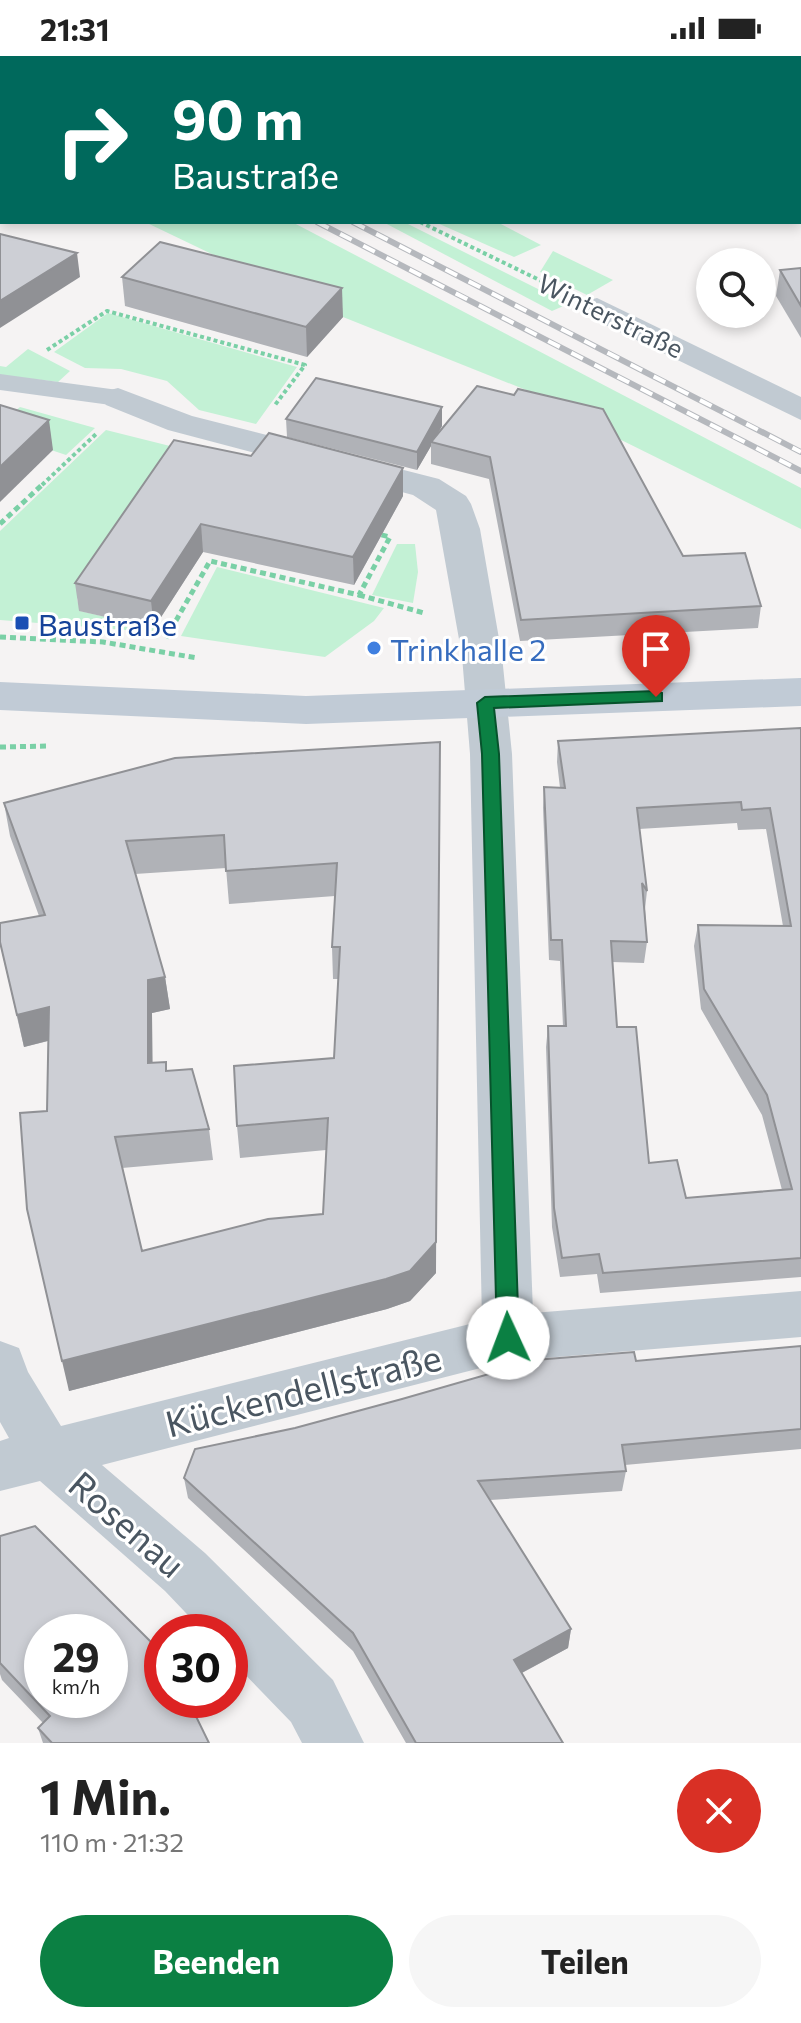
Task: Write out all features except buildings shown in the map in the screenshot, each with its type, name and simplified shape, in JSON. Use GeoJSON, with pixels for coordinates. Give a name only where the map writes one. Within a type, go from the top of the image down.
{"type":"FeatureCollection","features":[{"type":"Feature","properties":{"kind":"main road"},"geometry":{"type":"LineString","coordinates":[[0,696],[306,710],[801,692]]}},
{"type":"Feature","properties":{"kind":"street","name":"Winterstraße"},"geometry":{"type":"LineString","coordinates":[[597,308],[801,410]]}},
{"type":"Feature","properties":{"kind":"street"},"geometry":{"type":"LineString","coordinates":[[112,412],[180,423],[426,487],[453,504],[461,529],[482,656],[491,754],[508,1338]]}},
{"type":"Feature","properties":{"kind":"street","name":"Kückendellstraße"},"geometry":{"type":"LineString","coordinates":[[24,1459],[508,1338],[801,1314]]}},
{"type":"Feature","properties":{"kind":"street","name":"Rosenau"},"geometry":{"type":"LineString","coordinates":[[0,1365],[24,1459],[185,1572],[312,1701],[334,1743]]}},
{"type":"Feature","properties":{"kind":"lane"},"geometry":{"type":"LineString","coordinates":[[0,382],[112,412]]}},
{"type":"Feature","properties":{"kind":"path","name":"Winterstraße"},"geometry":{"type":"LineString","coordinates":[[424,224],[597,308]]}},
{"type":"Feature","properties":{"kind":"path"},"geometry":{"type":"LineString","coordinates":[[56,359],[44,352],[107,311],[305,365],[267,417]]}},
{"type":"Feature","properties":{"kind":"path"},"geometry":{"type":"LineString","coordinates":[[0,524],[112,412]]}},
{"type":"Feature","properties":{"kind":"path"},"geometry":{"type":"LineString","coordinates":[[359,595],[390,537],[375,533]]}},
{"type":"Feature","properties":{"kind":"path"},"geometry":{"type":"LineString","coordinates":[[166,638],[210,561],[425,613]]}},
{"type":"Feature","properties":{"kind":"green space"},"geometry":{"type":"Polygon","coordinates":[[[149,224],[296,224],[801,488],[801,529],[601,430],[546,398],[343,317],[149,224]]]}},
{"type":"Feature","properties":{"kind":"green space"},"geometry":{"type":"Polygon","coordinates":[[[387,224],[408,224],[568,304],[552,311],[387,224]]]}},
{"type":"Feature","properties":{"kind":"green space"},"geometry":{"type":"Polygon","coordinates":[[[440,224],[501,224],[541,245],[514,257],[440,224]]]}},
{"type":"Feature","properties":{"kind":"green space"},"geometry":{"type":"Polygon","coordinates":[[[553,251],[613,280],[587,295],[540,272],[553,251]]]}},
{"type":"Feature","properties":{"kind":"green space"},"geometry":{"type":"Polygon","coordinates":[[[108,313],[297,367],[256,424],[199,410],[167,381],[121,369],[85,368],[54,352],[108,313]]]}},
{"type":"Feature","properties":{"kind":"green space"},"geometry":{"type":"Polygon","coordinates":[[[28,349],[70,371],[58,382],[0,375],[0,366],[6,367],[28,349]]]}},
{"type":"Feature","properties":{"kind":"green space"},"geometry":{"type":"Polygon","coordinates":[[[20,407],[95,428],[66,455],[0,433],[0,424],[20,407]]]}},
{"type":"Feature","properties":{"kind":"green space"},"geometry":{"type":"Polygon","coordinates":[[[106,430],[178,448],[77,599],[80,611],[154,628],[152,632],[0,620],[0,531],[106,430]]]}},
{"type":"Feature","properties":{"kind":"green space"},"geometry":{"type":"Polygon","coordinates":[[[397,544],[415,544],[418,572],[413,603],[372,595],[397,544]]]}},
{"type":"Feature","properties":{"kind":"green space"},"geometry":{"type":"Polygon","coordinates":[[[217,567],[384,608],[374,621],[325,657],[181,636],[217,567]]]}},
{"type":"Feature","properties":{"kind":"railway"},"geometry":{"type":"LineString","coordinates":[[321,224],[801,471]]}},
{"type":"Feature","properties":{"kind":"railway"},"geometry":{"type":"LineString","coordinates":[[357,224],[801,452]]}},
{"type":"Feature","properties":{"kind":"place","name":"Baustraße"},"geometry":{"type":"Point","coordinates":[22,623]}},
{"type":"Feature","properties":{"kind":"place","name":"Trinkhalle 2"},"geometry":{"type":"Point","coordinates":[374,648]}},
{"type":"Feature","properties":{"kind":"route"},"geometry":{"type":"LineString","coordinates":[[508,1338],[491,754],[485,703],[656,697]]}}]}
